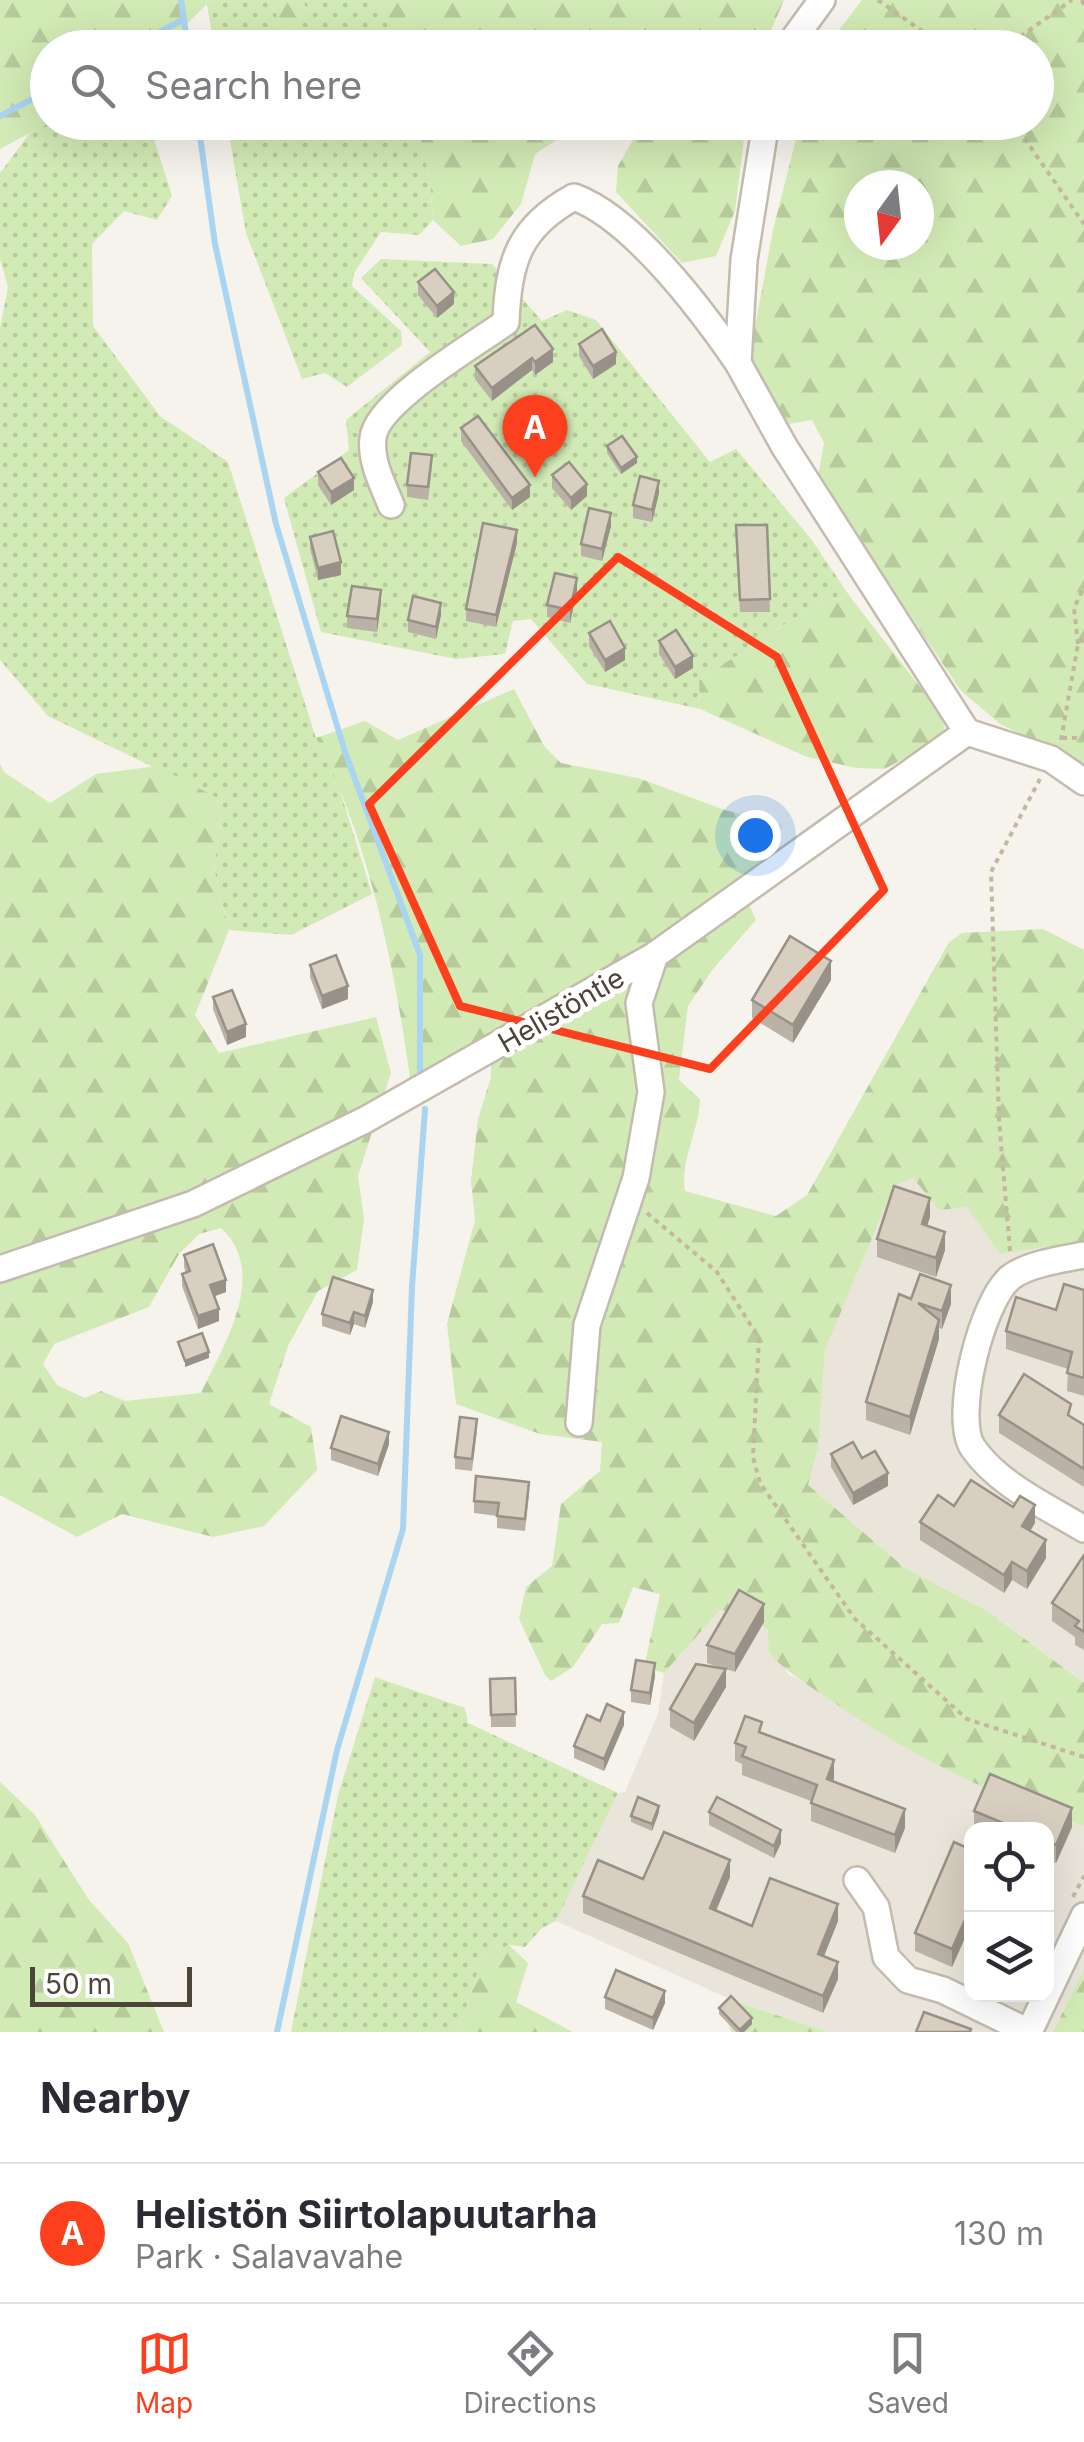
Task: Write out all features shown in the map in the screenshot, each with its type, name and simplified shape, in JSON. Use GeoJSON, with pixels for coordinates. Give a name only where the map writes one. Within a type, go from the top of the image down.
{"type":"FeatureCollection","features":[{"type":"Feature","properties":{"kind":"street"},"geometry":{"type":"LineString","coordinates":[[800,30],[822,0]]}},
{"type":"Feature","properties":{"kind":"street"},"geometry":{"type":"LineString","coordinates":[[738,363],[744,260],[763,140]]}},
{"type":"Feature","properties":{"kind":"street"},"geometry":{"type":"LineString","coordinates":[[392,505],[376,466],[372,435],[387,410],[506,322],[508,274],[540,216],[574,197],[596,205],[699,307],[738,363],[784,446],[967,732],[1056,749],[1084,782]]}},
{"type":"Feature","properties":{"kind":"street","name":"Helistöntie"},"geometry":{"type":"LineString","coordinates":[[0,1270],[210,1196],[365,1120],[655,955],[967,732]]}},
{"type":"Feature","properties":{"kind":"street"},"geometry":{"type":"LineString","coordinates":[[579,1422],[586,1325],[629,1198],[651,1092],[640,1003],[655,955]]}},
{"type":"Feature","properties":{"kind":"street"},"geometry":{"type":"LineString","coordinates":[[1084,1255],[1012,1275],[996,1294],[984,1325],[964,1426],[970,1444],[1002,1478],[1084,1529]]}},
{"type":"Feature","properties":{"kind":"street"},"geometry":{"type":"LineString","coordinates":[[857,1880],[876,1907],[886,1957],[908,1980],[943,1990],[1029,2032],[1084,1916]]}},
{"type":"Feature","properties":{"kind":"path"},"geometry":{"type":"LineString","coordinates":[[878,0],[920,30]]}},
{"type":"Feature","properties":{"kind":"path"},"geometry":{"type":"LineString","coordinates":[[1030,30],[1072,0]]}},
{"type":"Feature","properties":{"kind":"path"},"geometry":{"type":"LineString","coordinates":[[1026,140],[1084,224]]}},
{"type":"Feature","properties":{"kind":"path"},"geometry":{"type":"LineString","coordinates":[[1012,1275],[999,1120],[991,872],[1056,749],[1078,644],[1074,608],[1084,588]]}},
{"type":"Feature","properties":{"kind":"path"},"geometry":{"type":"LineString","coordinates":[[1078,644],[1084,638]]}},
{"type":"Feature","properties":{"kind":"path"},"geometry":{"type":"LineString","coordinates":[[1056,749],[1084,738]]}},
{"type":"Feature","properties":{"kind":"path"},"geometry":{"type":"LineString","coordinates":[[629,1198],[718,1272],[759,1338],[753,1457],[760,1483],[856,1619],[967,1719],[1084,1757]]}},
{"type":"Feature","properties":{"kind":"highlighted area"},"geometry":{"type":"Polygon","coordinates":[[[618,557],[777,657],[884,890],[710,1069],[460,1006],[369,804],[618,557]]]}},
{"type":"Feature","properties":{"kind":"shaded area"},"geometry":{"type":"Polygon","coordinates":[[[913,1178],[939,1210],[967,1206],[1000,1254],[1084,1241],[1084,1683],[987,1611],[905,1568],[808,1485],[818,1449],[825,1350],[894,1186],[913,1178]]]}},
{"type":"Feature","properties":{"kind":"shaded area"},"geometry":{"type":"Polygon","coordinates":[[[720,1610],[750,1615],[768,1632],[788,1674],[1051,1815],[1084,1826],[1084,1969],[1053,2032],[829,2032],[739,2003],[556,1921],[618,1793],[625,1792],[658,1714],[664,1673],[720,1610]]]}},
{"type":"Feature","properties":{"kind":"green space"},"geometry":{"type":"Polygon","coordinates":[[[0,0],[211,0],[181,30],[30,30],[30,133],[0,149],[0,0]]]}},
{"type":"Feature","properties":{"kind":"green space"},"geometry":{"type":"Polygon","coordinates":[[[211,0],[268,0],[285,30],[211,30],[207,4],[211,0]]]}},
{"type":"Feature","properties":{"kind":"green space"},"geometry":{"type":"Polygon","coordinates":[[[268,0],[303,0],[307,11],[285,30],[268,0]]]}},
{"type":"Feature","properties":{"kind":"green space"},"geometry":{"type":"Polygon","coordinates":[[[303,0],[376,0],[390,30],[287,30],[307,11],[303,0]]]}},
{"type":"Feature","properties":{"kind":"green space"},"geometry":{"type":"Polygon","coordinates":[[[376,0],[784,0],[771,30],[390,30],[376,0]]]}},
{"type":"Feature","properties":{"kind":"green space"},"geometry":{"type":"Polygon","coordinates":[[[862,0],[1084,0],[1084,765],[1000,724],[961,691],[818,477],[824,443],[812,420],[789,424],[749,359],[773,230],[796,140],[1054,140],[1054,30],[839,30],[862,0]]]}},
{"type":"Feature","properties":{"kind":"green space"},"geometry":{"type":"Polygon","coordinates":[[[30,133],[30,140],[154,140],[172,196],[157,220],[124,211],[92,244],[93,326],[160,416],[228,462],[316,738],[334,771],[372,894],[291,935],[229,930],[214,869],[223,801],[48,716],[0,660],[0,328],[8,287],[0,259],[0,173],[30,133]]]}},
{"type":"Feature","properties":{"kind":"green space"},"geometry":{"type":"Polygon","coordinates":[[[230,140],[421,140],[430,180],[433,220],[419,235],[381,232],[354,273],[352,286],[401,331],[402,345],[347,387],[325,373],[302,379],[246,233],[230,140]]]}},
{"type":"Feature","properties":{"kind":"green space"},"geometry":{"type":"Polygon","coordinates":[[[421,140],[556,140],[535,154],[521,204],[493,239],[461,246],[433,220],[421,140]]]}},
{"type":"Feature","properties":{"kind":"green space"},"geometry":{"type":"Polygon","coordinates":[[[633,140],[744,140],[735,211],[716,256],[682,263],[616,192],[618,166],[633,140]]]}},
{"type":"Feature","properties":{"kind":"green space"},"geometry":{"type":"Polygon","coordinates":[[[381,259],[492,264],[542,321],[567,310],[596,320],[710,462],[736,449],[811,539],[851,598],[830,599],[778,628],[758,649],[734,657],[699,681],[700,709],[587,684],[531,619],[513,621],[505,654],[456,659],[321,632],[284,498],[349,450],[346,420],[430,352],[361,278],[381,259]]]}},
{"type":"Feature","properties":{"kind":"green space"},"geometry":{"type":"Polygon","coordinates":[[[851,598],[935,706],[945,727],[940,738],[885,769],[857,768],[807,757],[700,709],[699,681],[734,657],[758,649],[778,628],[830,599],[851,598]]]}},
{"type":"Feature","properties":{"kind":"green space"},"geometry":{"type":"Polygon","coordinates":[[[514,689],[544,746],[561,763],[638,778],[725,810],[782,825],[770,860],[740,884],[756,920],[713,969],[688,1006],[679,1080],[700,1099],[685,1168],[685,1191],[776,1216],[807,1195],[949,942],[962,933],[1043,929],[1084,950],[1084,1241],[1000,1254],[967,1207],[939,1210],[913,1178],[894,1186],[825,1350],[818,1449],[808,1485],[905,1568],[987,1611],[1084,1683],[1084,1826],[955,1774],[865,1723],[777,1661],[769,1653],[768,1631],[750,1615],[720,1610],[664,1673],[644,1667],[660,1594],[633,1587],[619,1623],[602,1624],[573,1667],[551,1681],[545,1675],[519,1619],[526,1587],[552,1566],[561,1504],[600,1471],[602,1442],[540,1434],[456,1404],[447,1324],[475,1220],[471,1181],[478,1119],[491,1077],[491,1033],[410,1078],[387,948],[365,860],[351,817],[316,738],[365,721],[398,740],[514,689]]]}},
{"type":"Feature","properties":{"kind":"green space"},"geometry":{"type":"Polygon","coordinates":[[[0,764],[4,772],[50,803],[96,774],[157,766],[223,801],[214,869],[229,930],[195,1015],[219,1053],[376,1017],[391,1073],[358,1176],[364,1219],[357,1270],[318,1291],[288,1346],[269,1404],[311,1427],[317,1470],[264,1526],[213,1537],[122,1514],[77,1537],[0,1495],[0,764]],[[221,1228],[199,1234],[179,1254],[149,1307],[54,1344],[43,1364],[57,1385],[85,1398],[101,1391],[125,1401],[201,1393],[238,1310],[242,1266],[235,1246],[221,1228]]]}},
{"type":"Feature","properties":{"kind":"green space"},"geometry":{"type":"Polygon","coordinates":[[[375,1677],[465,1708],[468,1723],[618,1793],[556,1921],[542,1928],[525,1947],[509,1945],[483,1956],[458,2032],[291,2032],[338,1795],[375,1677]]]}},
{"type":"Feature","properties":{"kind":"green space"},"geometry":{"type":"Polygon","coordinates":[[[0,1782],[35,1815],[89,1900],[128,1943],[164,2032],[0,2032],[0,1782]]]}},
{"type":"Feature","properties":{"kind":"green space"},"geometry":{"type":"Polygon","coordinates":[[[509,1945],[528,1963],[516,2002],[573,2032],[458,2032],[483,1956],[509,1945]]]}},
{"type":"Feature","properties":{"kind":"green space"},"geometry":{"type":"Polygon","coordinates":[[[1084,1969],[1084,2032],[1053,2032],[1084,1969]]]}},
{"type":"Feature","properties":{"kind":"green space"},"geometry":{"type":"Polygon","coordinates":[[[739,2003],[829,2032],[731,2032],[726,2017],[739,2003]]]}},
{"type":"Feature","properties":{"kind":"building"},"geometry":{"type":"Polygon","coordinates":[[[435,269],[454,292],[437,306],[418,282],[435,269]]]}},
{"type":"Feature","properties":{"kind":"building"},"geometry":{"type":"Polygon","coordinates":[[[535,325],[553,349],[535,362],[532,358],[492,388],[475,366],[535,325]]]}},
{"type":"Feature","properties":{"kind":"building"},"geometry":{"type":"Polygon","coordinates":[[[602,329],[616,352],[593,366],[579,344],[602,329]]]}},
{"type":"Feature","properties":{"kind":"building"},"geometry":{"type":"Polygon","coordinates":[[[478,416],[530,485],[512,498],[461,428],[478,416]]]}},
{"type":"Feature","properties":{"kind":"building"},"geometry":{"type":"Polygon","coordinates":[[[622,436],[637,457],[621,468],[607,446],[622,436]]]}},
{"type":"Feature","properties":{"kind":"building"},"geometry":{"type":"Polygon","coordinates":[[[411,453],[432,455],[428,487],[407,485],[411,453]]]}},
{"type":"Feature","properties":{"kind":"building"},"geometry":{"type":"Polygon","coordinates":[[[341,458],[354,478],[331,492],[318,472],[341,458]]]}},
{"type":"Feature","properties":{"kind":"building"},"geometry":{"type":"Polygon","coordinates":[[[569,462],[587,484],[571,498],[552,475],[569,462]]]}},
{"type":"Feature","properties":{"kind":"building"},"geometry":{"type":"Polygon","coordinates":[[[640,476],[659,481],[652,510],[633,505],[640,476]]]}},
{"type":"Feature","properties":{"kind":"building"},"geometry":{"type":"Polygon","coordinates":[[[589,508],[611,513],[602,549],[581,544],[589,508]]]}},
{"type":"Feature","properties":{"kind":"building"},"geometry":{"type":"Polygon","coordinates":[[[483,523],[517,530],[496,615],[466,609],[483,523]]]}},
{"type":"Feature","properties":{"kind":"building"},"geometry":{"type":"Polygon","coordinates":[[[736,525],[767,525],[770,599],[740,600],[736,525]]]}},
{"type":"Feature","properties":{"kind":"building"},"geometry":{"type":"Polygon","coordinates":[[[333,531],[341,562],[318,568],[310,537],[333,531]]]}},
{"type":"Feature","properties":{"kind":"building"},"geometry":{"type":"Polygon","coordinates":[[[555,573],[577,578],[570,610],[547,605],[555,573]]]}},
{"type":"Feature","properties":{"kind":"building"},"geometry":{"type":"Polygon","coordinates":[[[352,586],[381,590],[377,619],[347,616],[352,586]]]}},
{"type":"Feature","properties":{"kind":"building"},"geometry":{"type":"Polygon","coordinates":[[[413,596],[441,603],[436,627],[408,620],[413,596]]]}},
{"type":"Feature","properties":{"kind":"building"},"geometry":{"type":"Polygon","coordinates":[[[610,621],[625,648],[605,660],[589,633],[610,621]]]}},
{"type":"Feature","properties":{"kind":"building"},"geometry":{"type":"Polygon","coordinates":[[[676,630],[693,656],[675,667],[659,641],[676,630]]]}},
{"type":"Feature","properties":{"kind":"building"},"geometry":{"type":"Polygon","coordinates":[[[790,936],[831,961],[793,1025],[752,1000],[790,936]]]}},
{"type":"Feature","properties":{"kind":"building"},"geometry":{"type":"Polygon","coordinates":[[[336,955],[348,986],[322,996],[310,965],[336,955]]]}},
{"type":"Feature","properties":{"kind":"building"},"geometry":{"type":"Polygon","coordinates":[[[232,990],[246,1024],[227,1032],[213,997],[232,990]]]}},
{"type":"Feature","properties":{"kind":"building"},"geometry":{"type":"Polygon","coordinates":[[[894,1186],[930,1198],[922,1224],[945,1232],[936,1258],[877,1239],[894,1186]]]}},
{"type":"Feature","properties":{"kind":"building"},"geometry":{"type":"Polygon","coordinates":[[[213,1244],[226,1280],[210,1285],[219,1309],[198,1316],[182,1274],[190,1271],[184,1255],[213,1244]]]}},
{"type":"Feature","properties":{"kind":"building"},"geometry":{"type":"Polygon","coordinates":[[[920,1274],[951,1285],[942,1311],[918,1303],[939,1320],[910,1417],[866,1402],[899,1294],[911,1299],[920,1274]]]}},
{"type":"Feature","properties":{"kind":"building"},"geometry":{"type":"Polygon","coordinates":[[[333,1277],[373,1290],[365,1316],[354,1312],[350,1323],[322,1314],[333,1277]]]}},
{"type":"Feature","properties":{"kind":"building"},"geometry":{"type":"Polygon","coordinates":[[[1064,1284],[1084,1290],[1084,1378],[1067,1373],[1072,1352],[1006,1331],[1016,1297],[1056,1310],[1064,1284]]]}},
{"type":"Feature","properties":{"kind":"building"},"geometry":{"type":"Polygon","coordinates":[[[202,1333],[209,1352],[185,1361],[178,1342],[202,1333]]]}},
{"type":"Feature","properties":{"kind":"building"},"geometry":{"type":"Polygon","coordinates":[[[1024,1374],[1071,1404],[1068,1415],[1084,1425],[1084,1469],[999,1415],[1024,1374]]]}},
{"type":"Feature","properties":{"kind":"building"},"geometry":{"type":"Polygon","coordinates":[[[341,1416],[389,1432],[378,1464],[331,1448],[341,1416]]]}},
{"type":"Feature","properties":{"kind":"building"},"geometry":{"type":"Polygon","coordinates":[[[460,1417],[477,1419],[472,1459],[455,1457],[460,1417]]]}},
{"type":"Feature","properties":{"kind":"building"},"geometry":{"type":"Polygon","coordinates":[[[853,1442],[862,1458],[875,1451],[888,1473],[853,1493],[831,1454],[853,1442]]]}},
{"type":"Feature","properties":{"kind":"building"},"geometry":{"type":"Polygon","coordinates":[[[476,1476],[529,1482],[525,1519],[497,1516],[499,1503],[474,1501],[476,1476]]]}},
{"type":"Feature","properties":{"kind":"building"},"geometry":{"type":"Polygon","coordinates":[[[971,1480],[1013,1507],[1020,1496],[1035,1505],[1022,1526],[1046,1540],[1027,1571],[1012,1562],[1004,1575],[920,1522],[938,1495],[954,1506],[971,1480]]]}},
{"type":"Feature","properties":{"kind":"building"},"geometry":{"type":"Polygon","coordinates":[[[1084,1555],[1084,1632],[1075,1626],[1079,1621],[1052,1603],[1084,1555]]]}},
{"type":"Feature","properties":{"kind":"building"},"geometry":{"type":"Polygon","coordinates":[[[739,1590],[764,1604],[735,1654],[707,1645],[739,1590]]]}},
{"type":"Feature","properties":{"kind":"building"},"geometry":{"type":"Polygon","coordinates":[[[636,1660],[655,1663],[650,1693],[631,1690],[636,1660]]]}},
{"type":"Feature","properties":{"kind":"building"},"geometry":{"type":"Polygon","coordinates":[[[696,1664],[726,1669],[694,1723],[670,1709],[696,1664]]]}},
{"type":"Feature","properties":{"kind":"building"},"geometry":{"type":"Polygon","coordinates":[[[515,1678],[516,1714],[491,1715],[490,1679],[515,1678]]]}},
{"type":"Feature","properties":{"kind":"building"},"geometry":{"type":"Polygon","coordinates":[[[607,1704],[624,1712],[604,1759],[574,1746],[587,1715],[600,1721],[607,1704]]]}},
{"type":"Feature","properties":{"kind":"building"},"geometry":{"type":"Polygon","coordinates":[[[745,1716],[762,1722],[759,1732],[834,1760],[827,1779],[905,1809],[895,1835],[811,1803],[817,1785],[742,1756],[746,1747],[735,1743],[745,1716]]]}},
{"type":"Feature","properties":{"kind":"building"},"geometry":{"type":"Polygon","coordinates":[[[990,1774],[1072,1808],[1056,1845],[1054,1822],[1001,1822],[974,1811],[990,1774]]]}},
{"type":"Feature","properties":{"kind":"building"},"geometry":{"type":"Polygon","coordinates":[[[638,1797],[659,1806],[652,1824],[631,1816],[638,1797]]]}},
{"type":"Feature","properties":{"kind":"building"},"geometry":{"type":"Polygon","coordinates":[[[717,1797],[781,1830],[774,1846],[709,1812],[717,1797]]]}},
{"type":"Feature","properties":{"kind":"building"},"geometry":{"type":"Polygon","coordinates":[[[664,1832],[730,1860],[710,1908],[752,1926],[770,1878],[838,1904],[818,1954],[838,1962],[823,1996],[583,1896],[598,1860],[643,1879],[664,1832]]]}},
{"type":"Feature","properties":{"kind":"building"},"geometry":{"type":"Polygon","coordinates":[[[954,1842],[964,1846],[964,1922],[952,1949],[915,1933],[954,1842]]]}},
{"type":"Feature","properties":{"kind":"building"},"geometry":{"type":"Polygon","coordinates":[[[616,1970],[665,1991],[653,2018],[605,1997],[616,1970]]]}},
{"type":"Feature","properties":{"kind":"building"},"geometry":{"type":"Polygon","coordinates":[[[731,1996],[752,2018],[740,2030],[719,2008],[731,1996]]]}},
{"type":"Feature","properties":{"kind":"building"},"geometry":{"type":"Polygon","coordinates":[[[924,2012],[971,2029],[970,2032],[916,2032],[924,2012]]]}},
{"type":"Feature","properties":{"kind":"waterway"},"geometry":{"type":"LineString","coordinates":[[181,0],[185,30]]}},
{"type":"Feature","properties":{"kind":"waterway"},"geometry":{"type":"LineString","coordinates":[[164,30],[184,19]]}},
{"type":"Feature","properties":{"kind":"waterway"},"geometry":{"type":"LineString","coordinates":[[0,116],[30,100]]}},
{"type":"Feature","properties":{"kind":"waterway"},"geometry":{"type":"LineString","coordinates":[[201,140],[215,244],[276,524],[345,752],[420,955],[420,1071]]}},
{"type":"Feature","properties":{"kind":"waterway"},"geometry":{"type":"LineString","coordinates":[[277,2032],[337,1750],[403,1529],[412,1287],[425,1109]]}},
{"type":"Feature","properties":{"kind":"place","name":"Helistön Siirtolapuutarha"},"geometry":{"type":"Point","coordinates":[535,477]}}]}
